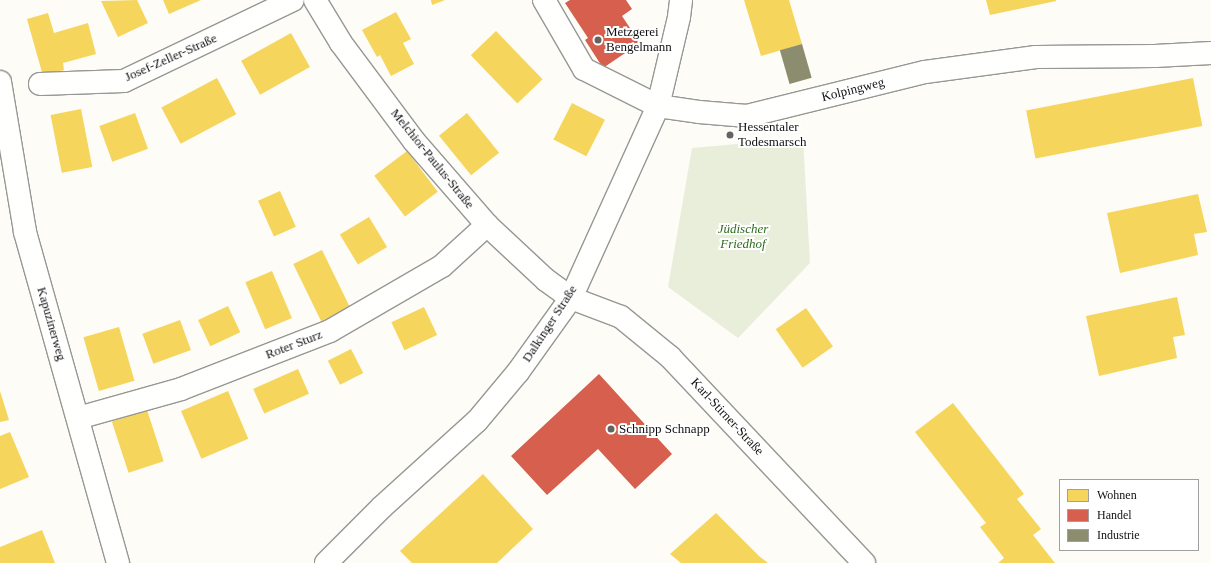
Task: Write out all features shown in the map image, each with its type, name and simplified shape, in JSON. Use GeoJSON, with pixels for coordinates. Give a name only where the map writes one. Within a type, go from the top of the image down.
{"type":"FeatureCollection","features":[{"type":"Feature","properties":{"kind":"street","name":"Josef-Zeller-Straße"},"geometry":{"type":"LineString","coordinates":[[40,84],[124,81],[293,0]]}},
{"type":"Feature","properties":{"kind":"street","name":"Melchior-Paulus-Straße"},"geometry":{"type":"LineString","coordinates":[[315,0],[341,43],[414,141],[487,226],[546,280],[571,298]]}},
{"type":"Feature","properties":{"kind":"street","name":"Kolpingweg"},"geometry":{"type":"LineString","coordinates":[[544,0],[584,69],[658,106],[699,112],[747,116],[925,72],[1036,57],[1155,56],[1211,52]]}},
{"type":"Feature","properties":{"kind":"street","name":"Dalkinger Straße"},"geometry":{"type":"LineString","coordinates":[[326,563],[382,506],[477,421],[518,372],[571,298],[658,106],[679,17],[681,0]]}},
{"type":"Feature","properties":{"kind":"street","name":"Kapuzinerweg"},"geometry":{"type":"LineString","coordinates":[[0,82],[25,232],[118,563]]}},
{"type":"Feature","properties":{"kind":"street","name":"Roter Sturz"},"geometry":{"type":"LineString","coordinates":[[78,418],[181,389],[330,331],[442,266],[487,226]]}},
{"type":"Feature","properties":{"kind":"street","name":"Karl-Stirner-Straße"},"geometry":{"type":"LineString","coordinates":[[571,298],[621,317],[670,357],[864,563]]}},
{"type":"Feature","properties":{"kind":"green space","name":"Jüdischer Friedhof"},"geometry":{"type":"Polygon","coordinates":[[[803,138],[810,263],[738,338],[668,287],[692,148],[803,138]]]}},
{"type":"Feature","properties":{"kind":"building: Wohnen"},"geometry":{"type":"Polygon","coordinates":[[[137,0],[148,23],[118,37],[101,1],[137,0]]]}},
{"type":"Feature","properties":{"kind":"building: Wohnen"},"geometry":{"type":"Polygon","coordinates":[[[163,0],[201,0],[169,14],[163,0]]]}},
{"type":"Feature","properties":{"kind":"building: Wohnen"},"geometry":{"type":"Polygon","coordinates":[[[431,0],[445,0],[432,5],[431,0]]]}},
{"type":"Feature","properties":{"kind":"building: Wohnen"},"geometry":{"type":"Polygon","coordinates":[[[744,0],[789,0],[802,44],[761,56],[744,0]]]}},
{"type":"Feature","properties":{"kind":"building: Wohnen"},"geometry":{"type":"Polygon","coordinates":[[[986,0],[1056,0],[1056,1],[990,15],[986,0]]]}},
{"type":"Feature","properties":{"kind":"building: Wohnen"},"geometry":{"type":"Polygon","coordinates":[[[396,12],[411,39],[403,43],[414,64],[391,76],[380,55],[377,57],[362,30],[396,12]]]}},
{"type":"Feature","properties":{"kind":"building: Wohnen"},"geometry":{"type":"Polygon","coordinates":[[[48,13],[54,33],[88,23],[96,54],[63,63],[64,70],[43,76],[27,19],[48,13]]]}},
{"type":"Feature","properties":{"kind":"building: Wohnen"},"geometry":{"type":"Polygon","coordinates":[[[496,31],[543,79],[517,104],[471,55],[496,31]]]}},
{"type":"Feature","properties":{"kind":"building: Wohnen"},"geometry":{"type":"Polygon","coordinates":[[[291,33],[310,67],[260,95],[241,61],[291,33]]]}},
{"type":"Feature","properties":{"kind":"building: Wohnen"},"geometry":{"type":"Polygon","coordinates":[[[217,78],[236,114],[181,144],[161,108],[217,78]]]}},
{"type":"Feature","properties":{"kind":"building: Wohnen"},"geometry":{"type":"Polygon","coordinates":[[[1193,78],[1202,126],[1035,159],[1026,110],[1193,78]]]}},
{"type":"Feature","properties":{"kind":"building: Wohnen"},"geometry":{"type":"Polygon","coordinates":[[[572,103],[605,120],[586,156],[553,140],[572,103]]]}},
{"type":"Feature","properties":{"kind":"building: Wohnen"},"geometry":{"type":"Polygon","coordinates":[[[81,109],[92,167],[62,173],[51,115],[81,109]]]}},
{"type":"Feature","properties":{"kind":"building: Wohnen"},"geometry":{"type":"Polygon","coordinates":[[[135,113],[148,149],[112,162],[99,126],[135,113]]]}},
{"type":"Feature","properties":{"kind":"building: Wohnen"},"geometry":{"type":"Polygon","coordinates":[[[467,113],[499,153],[471,175],[439,136],[467,113]]]}},
{"type":"Feature","properties":{"kind":"building: Wohnen"},"geometry":{"type":"Polygon","coordinates":[[[407,151],[438,192],[405,216],[374,176],[407,151]]]}},
{"type":"Feature","properties":{"kind":"building: Wohnen"},"geometry":{"type":"Polygon","coordinates":[[[280,191],[296,227],[274,236],[258,201],[280,191]]]}},
{"type":"Feature","properties":{"kind":"building: Wohnen"},"geometry":{"type":"Polygon","coordinates":[[[1198,194],[1207,232],[1194,234],[1198,255],[1120,273],[1107,213],[1198,194]]]}},
{"type":"Feature","properties":{"kind":"building: Wohnen"},"geometry":{"type":"Polygon","coordinates":[[[369,217],[387,247],[358,265],[340,235],[369,217]]]}},
{"type":"Feature","properties":{"kind":"building: Wohnen"},"geometry":{"type":"Polygon","coordinates":[[[322,250],[350,308],[321,322],[293,264],[322,250]]]}},
{"type":"Feature","properties":{"kind":"building: Wohnen"},"geometry":{"type":"Polygon","coordinates":[[[272,271],[292,318],[265,329],[245,282],[272,271]]]}},
{"type":"Feature","properties":{"kind":"building: Wohnen"},"geometry":{"type":"Polygon","coordinates":[[[1177,297],[1185,335],[1173,337],[1177,358],[1099,376],[1086,316],[1177,297]]]}},
{"type":"Feature","properties":{"kind":"building: Wohnen"},"geometry":{"type":"Polygon","coordinates":[[[228,306],[240,332],[210,346],[198,320],[228,306]]]}},
{"type":"Feature","properties":{"kind":"building: Wohnen"},"geometry":{"type":"Polygon","coordinates":[[[424,307],[437,335],[404,350],[391,322],[424,307]]]}},
{"type":"Feature","properties":{"kind":"building: Wohnen"},"geometry":{"type":"Polygon","coordinates":[[[806,308],[833,347],[803,368],[776,329],[806,308]]]}},
{"type":"Feature","properties":{"kind":"building: Wohnen"},"geometry":{"type":"Polygon","coordinates":[[[180,320],[191,350],[153,364],[142,334],[180,320]]]}},
{"type":"Feature","properties":{"kind":"building: Wohnen"},"geometry":{"type":"Polygon","coordinates":[[[119,327],[134,381],[99,391],[83,337],[119,327]]]}},
{"type":"Feature","properties":{"kind":"building: Wohnen"},"geometry":{"type":"Polygon","coordinates":[[[351,349],[363,373],[340,385],[328,361],[351,349]]]}},
{"type":"Feature","properties":{"kind":"building: Wohnen"},"geometry":{"type":"Polygon","coordinates":[[[298,369],[309,394],[264,414],[253,389],[298,369]]]}},
{"type":"Feature","properties":{"kind":"building: Wohnen"},"geometry":{"type":"Polygon","coordinates":[[[0,391],[9,420],[0,422],[0,391]]]}},
{"type":"Feature","properties":{"kind":"building: Wohnen"},"geometry":{"type":"Polygon","coordinates":[[[228,391],[248,439],[201,459],[181,411],[228,391]]]}},
{"type":"Feature","properties":{"kind":"building: Wohnen"},"geometry":{"type":"Polygon","coordinates":[[[953,403],[1024,494],[1017,499],[1041,529],[1033,535],[1055,563],[998,563],[1004,558],[980,527],[986,523],[915,432],[953,403]]]}},
{"type":"Feature","properties":{"kind":"building: Wohnen"},"geometry":{"type":"Polygon","coordinates":[[[147,410],[164,461],[128,473],[112,421],[147,410]]]}},
{"type":"Feature","properties":{"kind":"building: Wohnen"},"geometry":{"type":"Polygon","coordinates":[[[10,432],[29,477],[0,489],[0,436],[10,432]]]}},
{"type":"Feature","properties":{"kind":"building: Wohnen"},"geometry":{"type":"Polygon","coordinates":[[[483,474],[533,529],[497,563],[412,563],[400,551],[483,474]]]}},
{"type":"Feature","properties":{"kind":"building: Wohnen"},"geometry":{"type":"Polygon","coordinates":[[[716,513],[768,563],[681,563],[670,554],[716,513]]]}},
{"type":"Feature","properties":{"kind":"building: Wohnen"},"geometry":{"type":"Polygon","coordinates":[[[42,530],[55,563],[0,563],[0,547],[42,530]]]}},
{"type":"Feature","properties":{"kind":"building: Handel"},"geometry":{"type":"Polygon","coordinates":[[[570,0],[626,0],[632,9],[622,16],[640,43],[603,68],[585,40],[588,38],[565,3],[570,0]]]}},
{"type":"Feature","properties":{"kind":"building: Handel"},"geometry":{"type":"Polygon","coordinates":[[[599,374],[672,454],[635,489],[598,449],[547,495],[511,456],[599,374]]]}},
{"type":"Feature","properties":{"kind":"building: Industrie"},"geometry":{"type":"Polygon","coordinates":[[[802,44],[812,78],[790,84],[780,50],[802,44]]]}},
{"type":"Feature","properties":{"kind":"place","name":"Metzgerei Bengelmann"},"geometry":{"type":"Point","coordinates":[598,40]}},
{"type":"Feature","properties":{"kind":"place","name":"Hessentaler Todesmarsch"},"geometry":{"type":"Point","coordinates":[730,135]}},
{"type":"Feature","properties":{"kind":"place","name":"Schnipp Schnapp"},"geometry":{"type":"Point","coordinates":[611,429]}}]}
